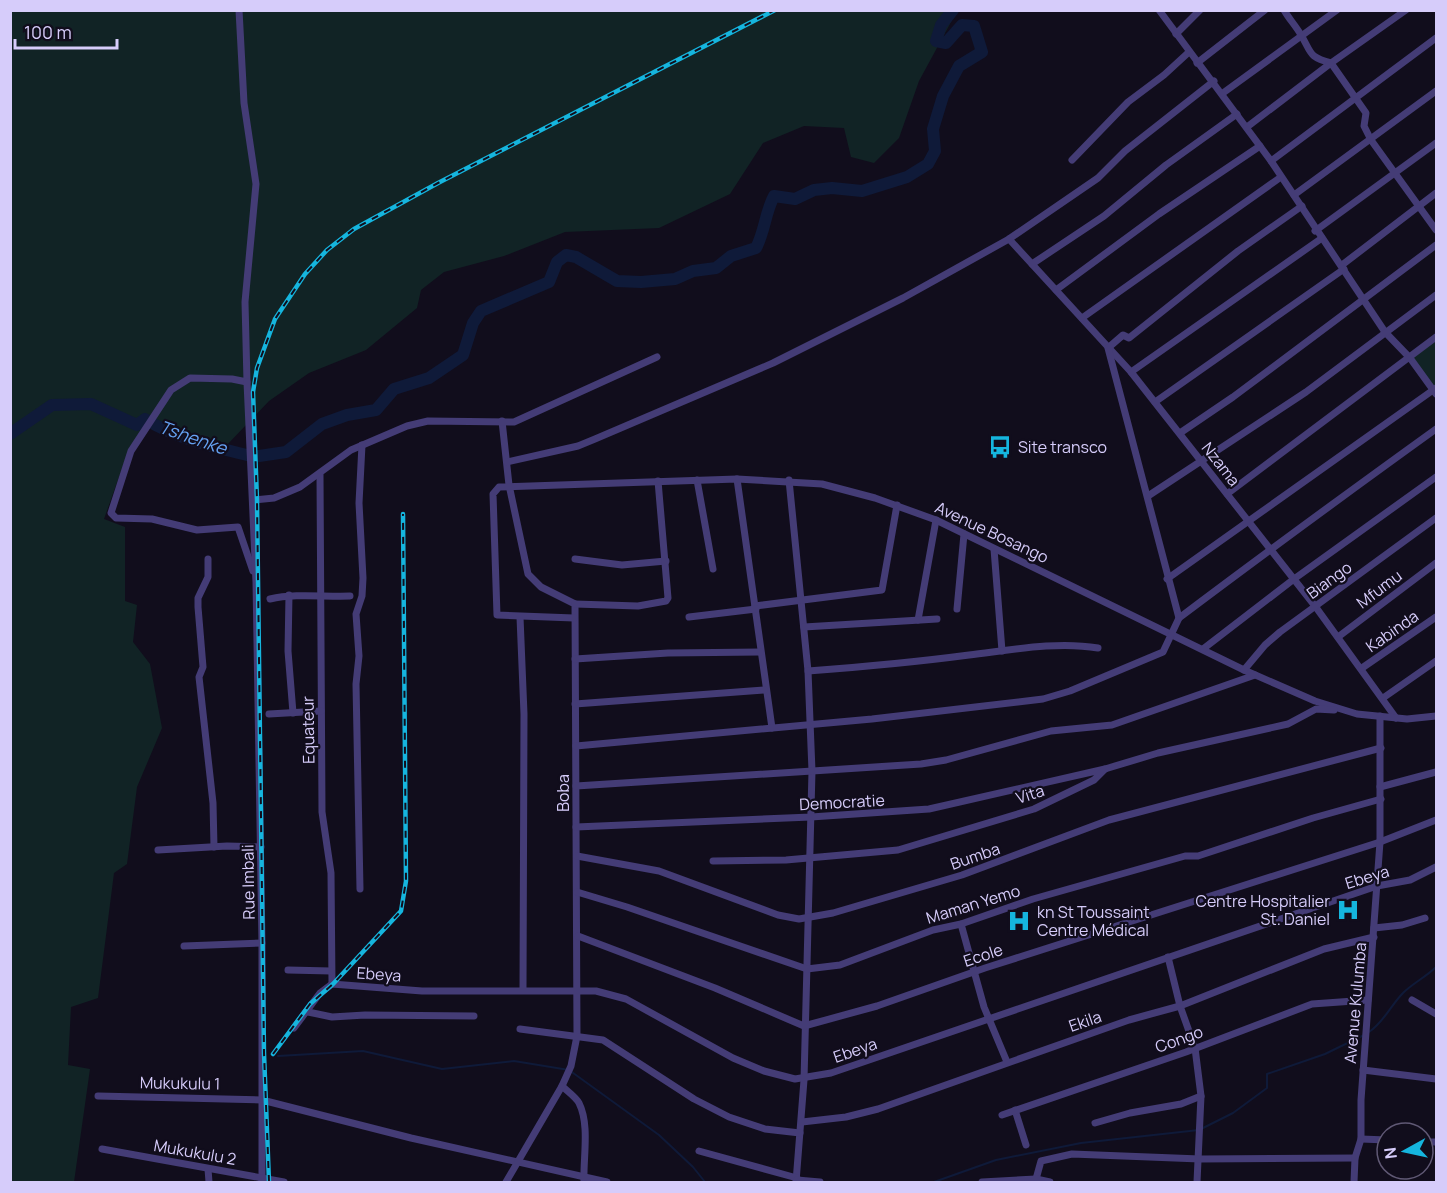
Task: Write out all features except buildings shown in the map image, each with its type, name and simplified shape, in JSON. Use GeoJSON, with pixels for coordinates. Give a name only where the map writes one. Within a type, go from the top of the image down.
{"type":"FeatureCollection","features":[{"type":"Feature","properties":{"kind":"street","name":"Rue Imbali"},"geometry":{"type":"LineString","coordinates":[[239,10],[244,103],[256,184],[245,302],[254,500],[261,847],[261,1180]]}},
{"type":"Feature","properties":{"kind":"street"},"geometry":{"type":"LineString","coordinates":[[1159,10],[1271,160],[1302,206],[1315,231],[1343,267],[1385,332],[1410,358],[1435,391],[1167,579]]}},
{"type":"Feature","properties":{"kind":"street"},"geometry":{"type":"LineString","coordinates":[[1176,34],[1200,10]]}},
{"type":"Feature","properties":{"kind":"street"},"geometry":{"type":"LineString","coordinates":[[1197,63],[1264,10]]}},
{"type":"Feature","properties":{"kind":"street"},"geometry":{"type":"LineString","coordinates":[[1284,10],[1302,36],[1307,50],[1315,59],[1331,63],[1366,113],[1364,126],[1371,140],[1437,230]]}},
{"type":"Feature","properties":{"kind":"street"},"geometry":{"type":"LineString","coordinates":[[1223,93],[1337,10]]}},
{"type":"Feature","properties":{"kind":"street"},"geometry":{"type":"LineString","coordinates":[[1247,127],[1406,10]]}},
{"type":"Feature","properties":{"kind":"street"},"geometry":{"type":"LineString","coordinates":[[1271,160],[1437,38]]}},
{"type":"Feature","properties":{"kind":"street"},"geometry":{"type":"LineString","coordinates":[[1072,160],[1128,102],[1164,75],[1189,52]]}},
{"type":"Feature","properties":{"kind":"street"},"geometry":{"type":"LineString","coordinates":[[507,462],[578,446],[773,363],[903,298],[1009,238],[1098,178],[1125,151],[1214,81]]}},
{"type":"Feature","properties":{"kind":"street"},"geometry":{"type":"LineString","coordinates":[[1294,195],[1437,91]]}},
{"type":"Feature","properties":{"kind":"street"},"geometry":{"type":"LineString","coordinates":[[1032,264],[1104,216],[1166,165],[1237,114]]}},
{"type":"Feature","properties":{"kind":"street"},"geometry":{"type":"LineString","coordinates":[[1315,231],[1437,143]]}},
{"type":"Feature","properties":{"kind":"street"},"geometry":{"type":"LineString","coordinates":[[1056,290],[1159,214],[1260,146]]}},
{"type":"Feature","properties":{"kind":"street"},"geometry":{"type":"LineString","coordinates":[[1082,318],[1281,177]]}},
{"type":"Feature","properties":{"kind":"street"},"geometry":{"type":"LineString","coordinates":[[1155,402],[1343,267],[1437,193]]}},
{"type":"Feature","properties":{"kind":"street"},"geometry":{"type":"LineString","coordinates":[[1179,618],[1108,348],[1123,335],[1129,338],[1238,251],[1302,206]]}},
{"type":"Feature","properties":{"kind":"street","name":"Nzama"},"geometry":{"type":"LineString","coordinates":[[1009,238],[1131,372],[1315,606],[1396,718]]}},
{"type":"Feature","properties":{"kind":"street"},"geometry":{"type":"LineString","coordinates":[[1131,372],[1322,238]]}},
{"type":"Feature","properties":{"kind":"street"},"geometry":{"type":"LineString","coordinates":[[1180,433],[1233,397],[1437,245]]}},
{"type":"Feature","properties":{"kind":"street"},"geometry":{"type":"LineString","coordinates":[[1148,496],[1203,463],[1306,392],[1437,295]]}},
{"type":"Feature","properties":{"kind":"street"},"geometry":{"type":"LineString","coordinates":[[1227,494],[1437,337]]}},
{"type":"Feature","properties":{"kind":"street"},"geometry":{"type":"LineString","coordinates":[[254,500],[287,493],[320,475],[351,450],[407,426],[428,421],[514,422],[657,357]]}},
{"type":"Feature","properties":{"kind":"street"},"geometry":{"type":"LineString","coordinates":[[247,382],[244,384],[231,379],[186,379],[167,395],[131,451],[113,502],[112,516],[152,519],[197,530],[238,527],[256,582]]}},
{"type":"Feature","properties":{"kind":"street"},"geometry":{"type":"LineString","coordinates":[[502,421],[509,485],[528,574],[541,587],[574,604],[663,603],[668,597],[658,481]]}},
{"type":"Feature","properties":{"kind":"street"},"geometry":{"type":"LineString","coordinates":[[576,746],[966,709],[1057,696],[1163,652],[1173,635],[1179,618],[1270,549],[1315,519],[1437,429]]}},
{"type":"Feature","properties":{"kind":"street"},"geometry":{"type":"LineString","coordinates":[[360,889],[356,684],[359,656],[356,614],[363,596],[359,503],[362,445]]}},
{"type":"Feature","properties":{"kind":"street","name":"Equateur"},"geometry":{"type":"LineString","coordinates":[[320,475],[322,812],[331,873],[332,984]]}},
{"type":"Feature","properties":{"kind":"street"},"geometry":{"type":"LineString","coordinates":[[1203,650],[1294,579],[1437,477]]}},
{"type":"Feature","properties":{"kind":"street"},"geometry":{"type":"LineString","coordinates":[[737,478],[764,690],[772,728]]}},
{"type":"Feature","properties":{"kind":"street","name":"Avenue Bosango"},"geometry":{"type":"LineString","coordinates":[[509,485],[737,478],[822,484],[897,505],[936,520],[1244,670],[1342,711],[1396,718],[1437,716]]}},
{"type":"Feature","properties":{"kind":"street"},"geometry":{"type":"LineString","coordinates":[[697,480],[713,569]]}},
{"type":"Feature","properties":{"kind":"street"},"geometry":{"type":"LineString","coordinates":[[789,480],[808,671],[812,771],[804,1080],[797,1180]]}},
{"type":"Feature","properties":{"kind":"street"},"geometry":{"type":"LineString","coordinates":[[509,485],[500,487],[493,494],[495,610],[497,615],[502,618],[574,618]]}},
{"type":"Feature","properties":{"kind":"street"},"geometry":{"type":"LineString","coordinates":[[689,616],[801,599],[882,590],[897,505]]}},
{"type":"Feature","properties":{"kind":"street","name":"Biango"},"geometry":{"type":"LineString","coordinates":[[1244,670],[1265,645],[1437,518]]}},
{"type":"Feature","properties":{"kind":"street"},"geometry":{"type":"LineString","coordinates":[[918,620],[936,520]]}},
{"type":"Feature","properties":{"kind":"street"},"geometry":{"type":"LineString","coordinates":[[957,609],[964,534]]}},
{"type":"Feature","properties":{"kind":"street"},"geometry":{"type":"LineString","coordinates":[[994,549],[1002,651]]}},
{"type":"Feature","properties":{"kind":"street"},"geometry":{"type":"LineString","coordinates":[[575,559],[622,565],[666,561]]}},
{"type":"Feature","properties":{"kind":"street"},"geometry":{"type":"LineString","coordinates":[[208,560],[208,577],[198,598],[198,614],[203,667],[200,677],[213,803],[214,847]]}},
{"type":"Feature","properties":{"kind":"street","name":"Mfumu"},"geometry":{"type":"LineString","coordinates":[[1338,637],[1437,563]]}},
{"type":"Feature","properties":{"kind":"street"},"geometry":{"type":"LineString","coordinates":[[289,595],[289,664],[293,713]]}},
{"type":"Feature","properties":{"kind":"street"},"geometry":{"type":"LineString","coordinates":[[270,599],[289,595],[321,598],[350,596]]}},
{"type":"Feature","properties":{"kind":"street","name":"Boba"},"geometry":{"type":"LineString","coordinates":[[506,1182],[562,1086],[571,1066],[577,1036],[574,604]]}},
{"type":"Feature","properties":{"kind":"street"},"geometry":{"type":"LineString","coordinates":[[520,617],[524,714],[523,989]]}},
{"type":"Feature","properties":{"kind":"street","name":"Kabinda"},"geometry":{"type":"LineString","coordinates":[[1362,668],[1437,617]]}},
{"type":"Feature","properties":{"kind":"street"},"geometry":{"type":"LineString","coordinates":[[804,627],[937,619]]}},
{"type":"Feature","properties":{"kind":"street"},"geometry":{"type":"LineString","coordinates":[[808,671],[867,667],[1002,651],[1081,645],[1098,648]]}},
{"type":"Feature","properties":{"kind":"street"},"geometry":{"type":"LineString","coordinates":[[575,659],[760,652]]}},
{"type":"Feature","properties":{"kind":"street"},"geometry":{"type":"LineString","coordinates":[[1383,698],[1437,661]]}},
{"type":"Feature","properties":{"kind":"street"},"geometry":{"type":"LineString","coordinates":[[576,786],[921,764],[946,760],[1051,731],[1112,725],[1255,675]]}},
{"type":"Feature","properties":{"kind":"street"},"geometry":{"type":"LineString","coordinates":[[575,704],[764,690]]}},
{"type":"Feature","properties":{"kind":"street","name":"Vita"},"geometry":{"type":"LineString","coordinates":[[713,861],[809,859],[885,853],[952,834],[1059,798],[1094,780],[1105,769],[1158,753],[1288,724],[1316,709],[1342,711]]}},
{"type":"Feature","properties":{"kind":"street"},"geometry":{"type":"LineString","coordinates":[[269,714],[321,711]]}},
{"type":"Feature","properties":{"kind":"street","name":"Avenue Kulumba"},"geometry":{"type":"LineString","coordinates":[[1354,1182],[1355,1158],[1361,1138],[1364,1053],[1380,842],[1380,716]]}},
{"type":"Feature","properties":{"kind":"street","name":"Bumba"},"geometry":{"type":"LineString","coordinates":[[577,856],[659,871],[790,919],[807,918],[834,913],[962,876],[1109,820],[1381,748]]}},
{"type":"Feature","properties":{"kind":"street","name":"Democratie"},"geometry":{"type":"LineString","coordinates":[[576,827],[811,817],[929,809],[1105,769]]}},
{"type":"Feature","properties":{"kind":"street"},"geometry":{"type":"LineString","coordinates":[[1380,787],[1437,772]]}},
{"type":"Feature","properties":{"kind":"street","name":"Maman Yemo"},"geometry":{"type":"LineString","coordinates":[[577,892],[807,969],[840,965],[933,930],[961,924],[1032,899],[1185,856],[1198,856],[1313,818],[1381,799]]}},
{"type":"Feature","properties":{"kind":"street","name":"Ecole"},"geometry":{"type":"LineString","coordinates":[[804,1026],[877,1006],[974,972],[1380,842],[1437,820]]}},
{"type":"Feature","properties":{"kind":"street"},"geometry":{"type":"LineString","coordinates":[[158,850],[261,847]]}},
{"type":"Feature","properties":{"kind":"street","name":"Ebeya"},"geometry":{"type":"LineString","coordinates":[[294,1028],[320,993],[332,984],[422,991],[578,989],[626,999],[733,1058],[782,1077],[804,1080],[1377,886],[1410,879],[1437,867]]}},
{"type":"Feature","properties":{"kind":"street"},"geometry":{"type":"LineString","coordinates":[[1374,928],[1402,925],[1425,918]]}},
{"type":"Feature","properties":{"kind":"street"},"geometry":{"type":"LineString","coordinates":[[961,924],[984,1006],[991,1018],[1007,1062]]}},
{"type":"Feature","properties":{"kind":"street"},"geometry":{"type":"LineString","coordinates":[[578,936],[715,988],[804,1026]]}},
{"type":"Feature","properties":{"kind":"street","name":"Ekila"},"geometry":{"type":"LineString","coordinates":[[802,1122],[846,1117],[878,1109],[1130,1020],[1180,1006],[1324,949],[1374,937]]}},
{"type":"Feature","properties":{"kind":"street"},"geometry":{"type":"LineString","coordinates":[[184,946],[262,943]]}},
{"type":"Feature","properties":{"kind":"street"},"geometry":{"type":"LineString","coordinates":[[1168,957],[1180,1006],[1195,1048],[1201,1096],[1200,1159],[1197,1182]]}},
{"type":"Feature","properties":{"kind":"street"},"geometry":{"type":"LineString","coordinates":[[288,970],[331,970]]}},
{"type":"Feature","properties":{"kind":"street","name":"Congo"},"geometry":{"type":"LineString","coordinates":[[1002,1115],[1195,1048],[1312,1004],[1368,1000]]}},
{"type":"Feature","properties":{"kind":"street"},"geometry":{"type":"LineString","coordinates":[[1412,1000],[1437,1014]]}},
{"type":"Feature","properties":{"kind":"street"},"geometry":{"type":"LineString","coordinates":[[308,1012],[332,1017],[474,1016]]}},
{"type":"Feature","properties":{"kind":"street"},"geometry":{"type":"LineString","coordinates":[[520,1029],[603,1040],[694,1099],[729,1117],[765,1129],[800,1133]]}},
{"type":"Feature","properties":{"kind":"street"},"geometry":{"type":"LineString","coordinates":[[1363,1070],[1437,1079]]}},
{"type":"Feature","properties":{"kind":"street"},"geometry":{"type":"LineString","coordinates":[[562,1086],[578,1101],[581,1111],[584,1135],[584,1180]]}},
{"type":"Feature","properties":{"kind":"street","name":"Mukukulu 1"},"geometry":{"type":"LineString","coordinates":[[98,1096],[262,1100],[584,1180],[607,1182]]}},
{"type":"Feature","properties":{"kind":"street"},"geometry":{"type":"LineString","coordinates":[[1095,1123],[1130,1113],[1181,1104],[1201,1096]]}},
{"type":"Feature","properties":{"kind":"street"},"geometry":{"type":"LineString","coordinates":[[1015,1110],[1026,1145]]}},
{"type":"Feature","properties":{"kind":"street"},"geometry":{"type":"LineString","coordinates":[[1361,1138],[1375,1139]]}},
{"type":"Feature","properties":{"kind":"street","name":"Mukukulu 2"},"geometry":{"type":"LineString","coordinates":[[102,1149],[261,1180],[284,1182]]}},
{"type":"Feature","properties":{"kind":"street"},"geometry":{"type":"LineString","coordinates":[[699,1151],[797,1180],[820,1182]]}},
{"type":"Feature","properties":{"kind":"street"},"geometry":{"type":"LineString","coordinates":[[1036,1179],[1041,1161],[1072,1154],[1200,1159],[1355,1158]]}},
{"type":"Feature","properties":{"kind":"street"},"geometry":{"type":"LineString","coordinates":[[208,1169],[209,1182]]}},
{"type":"Feature","properties":{"kind":"street"},"geometry":{"type":"LineString","coordinates":[[982,1182],[1036,1179],[1050,1182]]}},
{"type":"Feature","properties":{"kind":"shaded area"},"geometry":{"type":"Polygon","coordinates":[[[10,11],[957,11],[919,81],[899,138],[874,163],[851,157],[844,128],[804,126],[763,143],[730,194],[659,228],[565,232],[504,256],[444,272],[421,290],[417,308],[366,350],[309,373],[269,401],[226,446],[155,424],[130,446],[104,519],[125,527],[125,601],[137,605],[133,642],[150,664],[162,728],[137,787],[127,864],[114,873],[98,998],[71,1007],[68,1065],[90,1069],[74,1182],[11,1182],[10,11]]]}},
{"type":"Feature","properties":{"kind":"shaded area"},"geometry":{"type":"Polygon","coordinates":[[[1436,340],[1436,393],[1413,358],[1436,340]]]}},
{"type":"Feature","properties":{"kind":"waterway","name":"Tshenke"},"geometry":{"type":"LineString","coordinates":[[259,456],[286,452],[322,424],[347,415],[376,410],[394,389],[429,378],[463,355],[473,323],[481,311],[549,282],[557,262],[566,255],[576,257],[617,281],[641,282],[675,279],[693,271],[716,268],[731,256],[756,248],[774,196],[795,199],[814,190],[832,188],[862,191],[907,177],[928,164],[935,151],[933,129],[943,96],[959,66],[982,52],[974,26],[962,25],[946,43],[936,41],[941,25],[953,10]]}},
{"type":"Feature","properties":{"kind":"waterway","name":"Tshenke"},"geometry":{"type":"LineString","coordinates":[[10,434],[52,405],[91,404],[137,425],[145,419],[181,437],[247,455]]}},
{"type":"Feature","properties":{"kind":"waterway"},"geometry":{"type":"LineString","coordinates":[[1369,1032],[1403,993],[1436,967]]}},
{"type":"Feature","properties":{"kind":"waterway"},"geometry":{"type":"LineString","coordinates":[[934,1182],[996,1160],[1081,1143],[1199,1130],[1233,1113],[1267,1088],[1267,1074],[1325,1054],[1364,1035]]}},
{"type":"Feature","properties":{"kind":"waterway"},"geometry":{"type":"LineString","coordinates":[[278,1056],[363,1051],[442,1069],[514,1061],[569,1070],[659,1135],[693,1167],[705,1182]]}},
{"type":"Feature","properties":{"kind":"railway"},"geometry":{"type":"LineString","coordinates":[[269,1182],[264,1053],[257,500],[253,392],[257,368],[275,319],[305,274],[327,250],[354,229],[438,183],[775,10]]}},
{"type":"Feature","properties":{"kind":"railway"},"geometry":{"type":"LineString","coordinates":[[273,1054],[310,1004],[333,984],[401,911],[406,881],[403,514]]}},
{"type":"Feature","properties":{"kind":"place","name":"Site transco"},"geometry":{"type":"Point","coordinates":[1000,447]}},
{"type":"Feature","properties":{"kind":"place","name":"Centre Hospitalier St. Daniel"},"geometry":{"type":"Point","coordinates":[1348,910]}},
{"type":"Feature","properties":{"kind":"place","name":"kn St Toussaint Centre Médical"},"geometry":{"type":"Point","coordinates":[1019,921]}}]}
